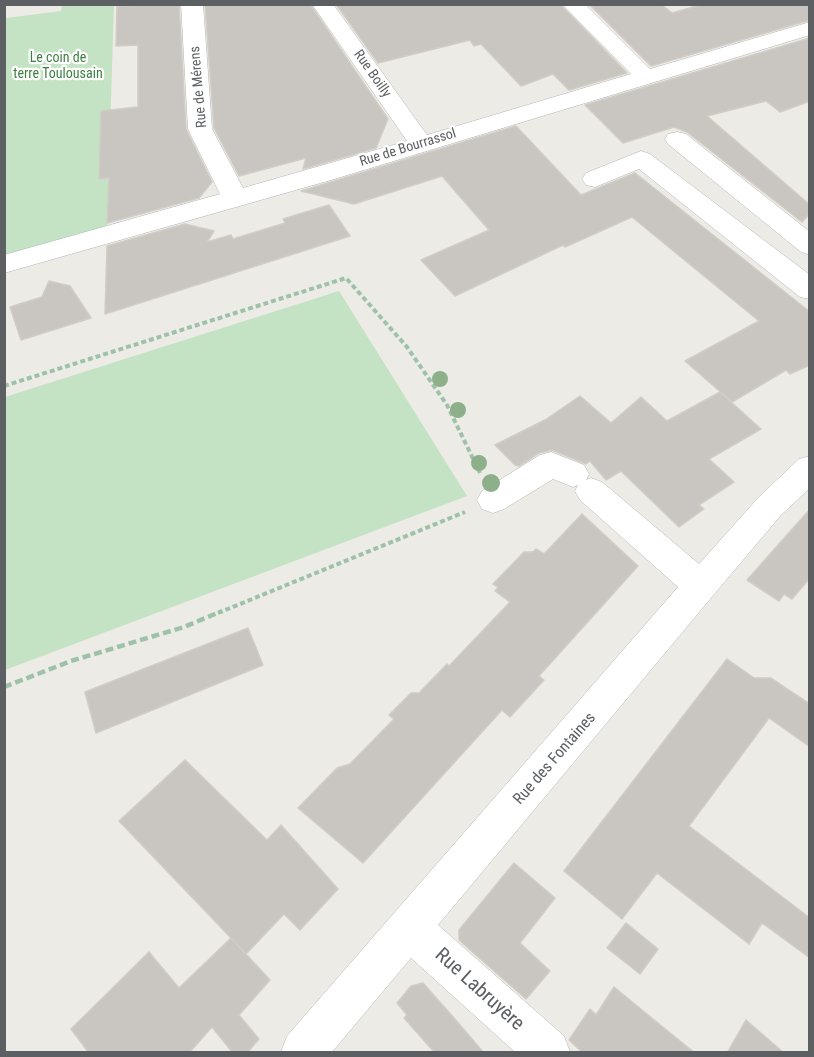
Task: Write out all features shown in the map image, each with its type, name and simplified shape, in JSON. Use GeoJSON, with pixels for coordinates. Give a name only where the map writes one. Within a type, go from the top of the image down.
{"type":"FeatureCollection","features":[{"type":"Feature","properties":{"kind":"street","name":"Rue de Mérens"},"geometry":{"type":"LineString","coordinates":[[192,4],[200,129],[235,198]]}},
{"type":"Feature","properties":{"kind":"street","name":"Rue Boilly"},"geometry":{"type":"LineString","coordinates":[[322,4],[421,144]]}},
{"type":"Feature","properties":{"kind":"street"},"geometry":{"type":"LineString","coordinates":[[572,4],[645,76]]}},
{"type":"Feature","properties":{"kind":"street","name":"Rue de Bourrassol"},"geometry":{"type":"LineString","coordinates":[[4,264],[421,144],[810,28]]}},
{"type":"Feature","properties":{"kind":"street"},"geometry":{"type":"LineString","coordinates":[[677,139],[810,246]]}},
{"type":"Feature","properties":{"kind":"street"},"geometry":{"type":"LineString","coordinates":[[595,178],[641,159],[810,290]]}},
{"type":"Feature","properties":{"kind":"street"},"geometry":{"type":"LineString","coordinates":[[493,500],[551,464],[582,482],[675,566],[702,585]]}},
{"type":"Feature","properties":{"kind":"street","name":"Rue des Fontaines"},"geometry":{"type":"LineString","coordinates":[[303,1053],[770,506],[810,468]]}},
{"type":"Feature","properties":{"kind":"street","name":"Rue Labruyère"},"geometry":{"type":"LineString","coordinates":[[409,928],[548,1053]]}},
{"type":"Feature","properties":{"kind":"path"},"geometry":{"type":"LineString","coordinates":[[4,386],[346,278],[407,347],[447,405],[493,500],[184,627],[71,661],[4,687]]}},
{"type":"Feature","properties":{"kind":"green space","name":"Le coin de terre Toulousain"},"geometry":{"type":"Polygon","coordinates":[[[62,5],[114,5],[107,226],[5,255],[6,18],[61,11],[62,5]]]}},
{"type":"Feature","properties":{"kind":"green space"},"geometry":{"type":"Polygon","coordinates":[[[339,291],[467,496],[5,670],[5,397],[339,291]]]}},
{"type":"Feature","properties":{"kind":"building"},"geometry":{"type":"Polygon","coordinates":[[[179,4],[186,129],[212,182],[199,198],[107,223],[109,178],[99,179],[101,111],[138,107],[138,45],[116,46],[117,6],[179,4]]]}},
{"type":"Feature","properties":{"kind":"building"},"geometry":{"type":"Polygon","coordinates":[[[205,4],[310,4],[388,119],[376,148],[303,169],[306,158],[239,176],[214,128],[205,4]]]}},
{"type":"Feature","properties":{"kind":"building"},"geometry":{"type":"Polygon","coordinates":[[[336,4],[560,4],[627,73],[569,90],[553,74],[521,86],[481,44],[474,46],[470,40],[378,63],[336,4]]]}},
{"type":"Feature","properties":{"kind":"building"},"geometry":{"type":"Polygon","coordinates":[[[589,4],[661,4],[672,13],[704,4],[810,4],[810,20],[651,66],[589,4]]]}},
{"type":"Feature","properties":{"kind":"building"},"geometry":{"type":"Polygon","coordinates":[[[810,38],[810,101],[780,112],[766,101],[707,116],[810,205],[810,213],[802,222],[687,132],[674,127],[623,143],[585,105],[810,38]]]}},
{"type":"Feature","properties":{"kind":"building"},"geometry":{"type":"Polygon","coordinates":[[[516,126],[581,195],[635,173],[810,312],[810,365],[790,374],[786,370],[732,402],[685,361],[759,321],[632,217],[565,247],[563,245],[455,296],[421,260],[489,230],[442,176],[354,204],[301,191],[516,126]]]}},
{"type":"Feature","properties":{"kind":"building"},"geometry":{"type":"Polygon","coordinates":[[[329,205],[350,236],[105,314],[107,246],[185,224],[214,231],[207,242],[231,235],[233,239],[285,223],[283,219],[329,205]]]}},
{"type":"Feature","properties":{"kind":"building"},"geometry":{"type":"Polygon","coordinates":[[[49,281],[70,286],[91,318],[21,340],[10,307],[42,297],[49,281]]]}},
{"type":"Feature","properties":{"kind":"building"},"geometry":{"type":"Polygon","coordinates":[[[720,392],[761,429],[709,459],[734,482],[699,505],[704,509],[679,527],[621,471],[606,480],[590,461],[586,464],[552,450],[539,453],[519,466],[515,465],[495,445],[545,420],[580,396],[611,423],[641,397],[667,421],[720,392]]]}},
{"type":"Feature","properties":{"kind":"building"},"geometry":{"type":"Polygon","coordinates":[[[810,509],[810,578],[792,599],[784,594],[779,601],[747,580],[810,509]]]}},
{"type":"Feature","properties":{"kind":"building"},"geometry":{"type":"Polygon","coordinates":[[[582,514],[638,566],[539,676],[544,680],[510,717],[502,710],[363,863],[298,808],[337,768],[350,764],[394,719],[389,715],[411,693],[419,693],[447,664],[449,666],[510,602],[495,591],[498,587],[493,584],[524,552],[533,552],[536,549],[544,554],[582,514]]]}},
{"type":"Feature","properties":{"kind":"building"},"geometry":{"type":"Polygon","coordinates":[[[248,628],[263,665],[96,733],[85,692],[248,628]]]}},
{"type":"Feature","properties":{"kind":"building"},"geometry":{"type":"Polygon","coordinates":[[[727,659],[754,678],[771,678],[810,704],[810,747],[769,718],[689,826],[810,918],[810,958],[762,923],[749,944],[657,873],[622,919],[564,871],[727,659]]]}},
{"type":"Feature","properties":{"kind":"building"},"geometry":{"type":"Polygon","coordinates":[[[185,760],[267,840],[281,825],[338,889],[300,930],[284,914],[246,954],[232,939],[270,980],[239,1015],[259,1039],[247,1053],[233,1053],[212,1027],[189,1053],[89,1053],[71,1029],[149,952],[179,988],[231,938],[119,821],[185,760]]]}},
{"type":"Feature","properties":{"kind":"building"},"geometry":{"type":"Polygon","coordinates":[[[514,863],[555,898],[520,943],[550,971],[526,999],[459,940],[459,930],[514,863]]]}},
{"type":"Feature","properties":{"kind":"building"},"geometry":{"type":"Polygon","coordinates":[[[626,923],[658,949],[640,974],[607,948],[626,923]]]}},
{"type":"Feature","properties":{"kind":"building"},"geometry":{"type":"Polygon","coordinates":[[[423,983],[484,1053],[435,1053],[404,1018],[407,1015],[397,1003],[411,986],[423,983]]]}},
{"type":"Feature","properties":{"kind":"building"},"geometry":{"type":"Polygon","coordinates":[[[614,987],[695,1053],[583,1053],[569,1040],[590,1009],[596,1015],[614,987]]]}},
{"type":"Feature","properties":{"kind":"building"},"geometry":{"type":"Polygon","coordinates":[[[746,1020],[784,1053],[727,1053],[746,1020]]]}}]}
